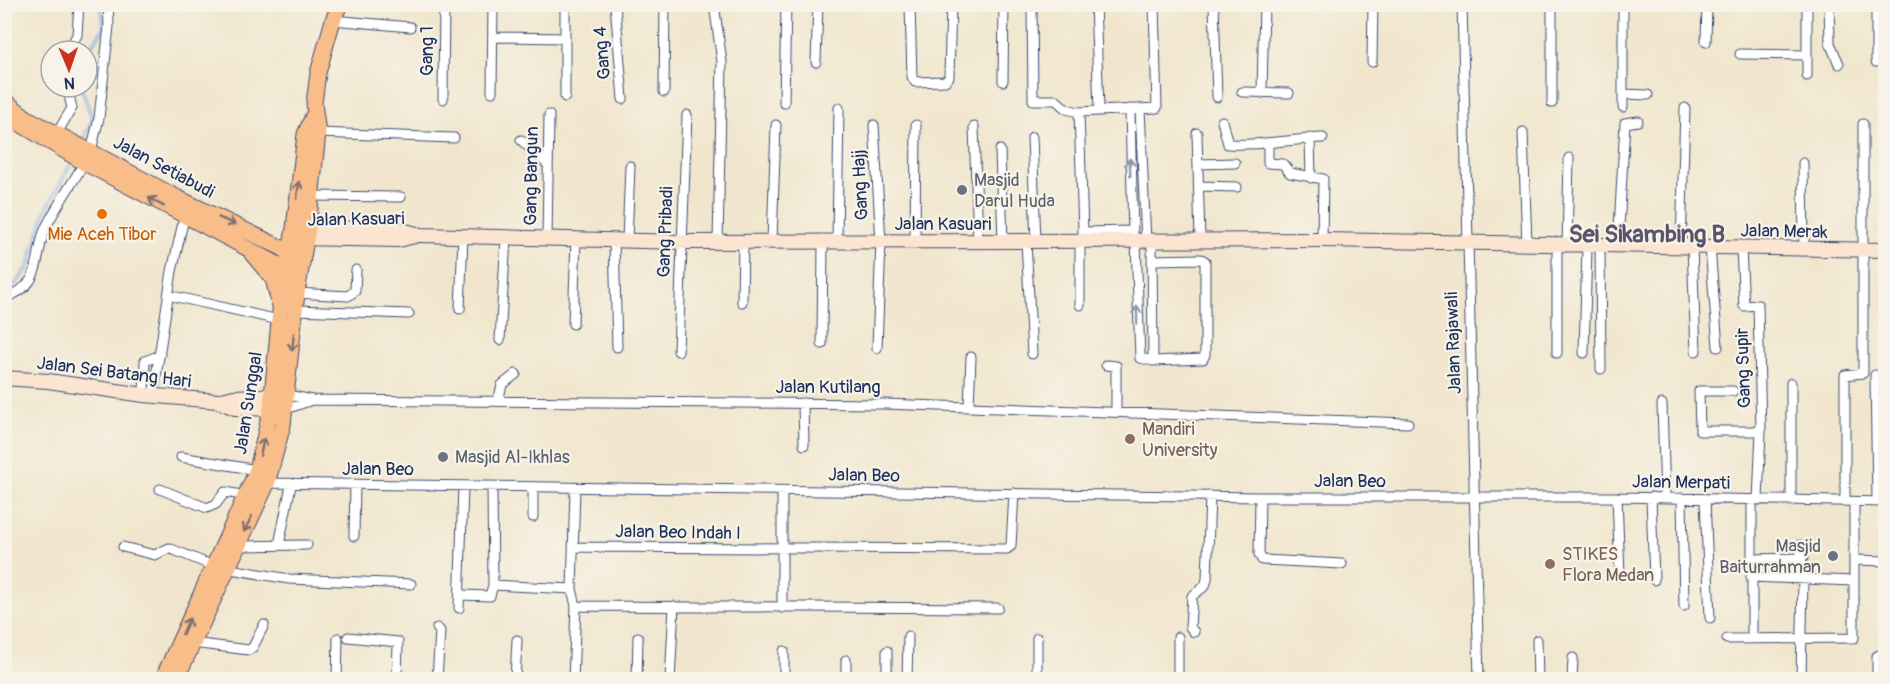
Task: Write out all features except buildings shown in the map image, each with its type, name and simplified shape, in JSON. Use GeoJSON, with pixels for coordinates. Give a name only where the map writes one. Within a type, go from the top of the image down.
{"type":"FeatureCollection","features":[{"type":"Feature","properties":{"kind":"main road","name":"Jalan Sunggal"},"geometry":{"type":"LineString","coordinates":[[279,402],[280,315],[294,272],[300,233],[305,134],[313,116],[318,73],[333,20],[340,4]]}},
{"type":"Feature","properties":{"kind":"main road","name":"Jalan Setiabudi"},"geometry":{"type":"LineString","coordinates":[[4,100],[57,138],[184,218],[294,272],[297,291]]}},
{"type":"Feature","properties":{"kind":"main road","name":"Jalan Setiabudi"},"geometry":{"type":"LineString","coordinates":[[4,114],[57,138]]}},
{"type":"Feature","properties":{"kind":"main road","name":"Jalan Sunggal"},"geometry":{"type":"LineString","coordinates":[[294,272],[290,254],[300,233],[311,196],[318,133],[313,116]]}},
{"type":"Feature","properties":{"kind":"main road","name":"Jalan Setiabudi"},"geometry":{"type":"LineString","coordinates":[[86,156],[259,236],[290,254]]}},
{"type":"Feature","properties":{"kind":"main road"},"geometry":{"type":"LineString","coordinates":[[259,236],[280,237],[300,233]]}},
{"type":"Feature","properties":{"kind":"main road"},"geometry":{"type":"LineString","coordinates":[[246,248],[273,279],[280,315]]}},
{"type":"Feature","properties":{"kind":"main road","name":"Jalan Sunggal"},"geometry":{"type":"LineString","coordinates":[[176,680],[219,567],[238,546],[279,402],[296,310],[297,291]]}},
{"type":"Feature","properties":{"kind":"main road","name":"Jalan Sunggal"},"geometry":{"type":"LineString","coordinates":[[162,680],[219,567],[256,483]]}},
{"type":"Feature","properties":{"kind":"street"},"geometry":{"type":"LineString","coordinates":[[75,39],[79,4]]}},
{"type":"Feature","properties":{"kind":"street"},"geometry":{"type":"LineString","coordinates":[[4,298],[14,295],[32,280],[39,265],[45,230],[86,156],[99,118],[109,26],[108,4]]}},
{"type":"Feature","properties":{"kind":"street","name":"Gang 1"},"geometry":{"type":"LineString","coordinates":[[443,99],[444,4]]}},
{"type":"Feature","properties":{"kind":"street"},"geometry":{"type":"LineString","coordinates":[[492,92],[493,4]]}},
{"type":"Feature","properties":{"kind":"street"},"geometry":{"type":"LineString","coordinates":[[565,4],[565,97]]}},
{"type":"Feature","properties":{"kind":"street","name":"Gang 4"},"geometry":{"type":"LineString","coordinates":[[615,4],[623,99]]}},
{"type":"Feature","properties":{"kind":"street"},"geometry":{"type":"LineString","coordinates":[[664,92],[665,4]]}},
{"type":"Feature","properties":{"kind":"street"},"geometry":{"type":"LineString","coordinates":[[714,4],[722,62],[718,241]]}},
{"type":"Feature","properties":{"kind":"street"},"geometry":{"type":"LineString","coordinates":[[784,103],[786,4]]}},
{"type":"Feature","properties":{"kind":"street"},"geometry":{"type":"LineString","coordinates":[[816,62],[818,4]]}},
{"type":"Feature","properties":{"kind":"street"},"geometry":{"type":"LineString","coordinates":[[910,4],[912,77],[915,82],[945,81],[949,77],[951,4]]}},
{"type":"Feature","properties":{"kind":"street"},"geometry":{"type":"LineString","coordinates":[[1003,81],[1004,4]]}},
{"type":"Feature","properties":{"kind":"street"},"geometry":{"type":"LineString","coordinates":[[1032,4],[1033,99],[1056,100],[1066,109],[1079,112],[1099,109],[1157,108],[1154,4]]}},
{"type":"Feature","properties":{"kind":"street"},"geometry":{"type":"LineString","coordinates":[[1095,4],[1099,109]]}},
{"type":"Feature","properties":{"kind":"street"},"geometry":{"type":"LineString","coordinates":[[1214,4],[1217,97]]}},
{"type":"Feature","properties":{"kind":"street"},"geometry":{"type":"LineString","coordinates":[[1262,93],[1264,4]]}},
{"type":"Feature","properties":{"kind":"street"},"geometry":{"type":"LineString","coordinates":[[1372,62],[1373,4]]}},
{"type":"Feature","properties":{"kind":"street","name":"Jalan Rajawali"},"geometry":{"type":"LineString","coordinates":[[1462,4],[1466,243],[1479,680]]}},
{"type":"Feature","properties":{"kind":"street"},"geometry":{"type":"LineString","coordinates":[[1552,4],[1552,103]]}},
{"type":"Feature","properties":{"kind":"street"},"geometry":{"type":"LineString","coordinates":[[1623,4],[1623,107]]}},
{"type":"Feature","properties":{"kind":"street"},"geometry":{"type":"LineString","coordinates":[[1706,42],[1707,4]]}},
{"type":"Feature","properties":{"kind":"street"},"geometry":{"type":"LineString","coordinates":[[1807,4],[1808,76]]}},
{"type":"Feature","properties":{"kind":"street"},"geometry":{"type":"LineString","coordinates":[[1830,4],[1830,43],[1839,64]]}},
{"type":"Feature","properties":{"kind":"street"},"geometry":{"type":"LineString","coordinates":[[1876,4],[1876,62]]}},
{"type":"Feature","properties":{"kind":"street"},"geometry":{"type":"LineString","coordinates":[[333,20],[410,27]]}},
{"type":"Feature","properties":{"kind":"street"},"geometry":{"type":"LineString","coordinates":[[493,37],[565,38]]}},
{"type":"Feature","properties":{"kind":"street"},"geometry":{"type":"LineString","coordinates":[[1740,54],[1807,55]]}},
{"type":"Feature","properties":{"kind":"street"},"geometry":{"type":"LineString","coordinates":[[1242,92],[1289,93]]}},
{"type":"Feature","properties":{"kind":"street"},"geometry":{"type":"LineString","coordinates":[[1623,94],[1648,95]]}},
{"type":"Feature","properties":{"kind":"street"},"geometry":{"type":"LineString","coordinates":[[57,138],[72,108],[70,99]]}},
{"type":"Feature","properties":{"kind":"street"},"geometry":{"type":"LineString","coordinates":[[822,344],[839,108]]}},
{"type":"Feature","properties":{"kind":"street"},"geometry":{"type":"LineString","coordinates":[[1684,108],[1686,247],[1696,351]]}},
{"type":"Feature","properties":{"kind":"street"},"geometry":{"type":"LineString","coordinates":[[1135,109],[1140,240],[1137,354],[1142,361],[1204,357],[1205,263],[1201,259],[1153,260]]}},
{"type":"Feature","properties":{"kind":"street"},"geometry":{"type":"LineString","coordinates":[[1135,109],[1140,240],[1153,260],[1153,361]]}},
{"type":"Feature","properties":{"kind":"street"},"geometry":{"type":"LineString","coordinates":[[1079,112],[1083,232],[1140,240]]}},
{"type":"Feature","properties":{"kind":"street","name":"Gang Bangun"},"geometry":{"type":"LineString","coordinates":[[547,239],[549,115]]}},
{"type":"Feature","properties":{"kind":"street","name":"Gang Pribadi"},"geometry":{"type":"LineString","coordinates":[[678,351],[687,115]]}},
{"type":"Feature","properties":{"kind":"street"},"geometry":{"type":"LineString","coordinates":[[1222,121],[1228,144],[1323,138]]}},
{"type":"Feature","properties":{"kind":"street"},"geometry":{"type":"LineString","coordinates":[[1618,246],[1625,123],[1638,121]]}},
{"type":"Feature","properties":{"kind":"street"},"geometry":{"type":"LineString","coordinates":[[1727,639],[1854,638],[1854,560],[1849,503],[1845,375],[1863,374],[1863,124]]}},
{"type":"Feature","properties":{"kind":"street"},"geometry":{"type":"LineString","coordinates":[[772,241],[776,125]]}},
{"type":"Feature","properties":{"kind":"street"},"geometry":{"type":"LineString","coordinates":[[915,243],[916,125]]}},
{"type":"Feature","properties":{"kind":"street","name":"Gang Hajj"},"geometry":{"type":"LineString","coordinates":[[874,126],[881,242],[877,348]]}},
{"type":"Feature","properties":{"kind":"street"},"geometry":{"type":"LineString","coordinates":[[974,127],[978,242]]}},
{"type":"Feature","properties":{"kind":"street"},"geometry":{"type":"LineString","coordinates":[[1523,132],[1527,245]]}},
{"type":"Feature","properties":{"kind":"street"},"geometry":{"type":"LineString","coordinates":[[318,133],[454,138]]}},
{"type":"Feature","properties":{"kind":"street"},"geometry":{"type":"LineString","coordinates":[[1197,133],[1200,241]]}},
{"type":"Feature","properties":{"kind":"street"},"geometry":{"type":"LineString","coordinates":[[1032,137],[1032,354]]}},
{"type":"Feature","properties":{"kind":"street"},"geometry":{"type":"LineString","coordinates":[[1310,138],[1311,178]]}},
{"type":"Feature","properties":{"kind":"street"},"geometry":{"type":"LineString","coordinates":[[521,140],[548,165]]}},
{"type":"Feature","properties":{"kind":"street"},"geometry":{"type":"LineString","coordinates":[[1268,143],[1268,163],[1283,164],[1290,173],[1323,179],[1322,240]]}},
{"type":"Feature","properties":{"kind":"street"},"geometry":{"type":"LineString","coordinates":[[1000,150],[1003,242]]}},
{"type":"Feature","properties":{"kind":"street"},"geometry":{"type":"LineString","coordinates":[[1557,353],[1569,158]]}},
{"type":"Feature","properties":{"kind":"street"},"geometry":{"type":"LineString","coordinates":[[1803,163],[1804,248]]}},
{"type":"Feature","properties":{"kind":"street"},"geometry":{"type":"LineString","coordinates":[[1198,164],[1235,164]]}},
{"type":"Feature","properties":{"kind":"street"},"geometry":{"type":"LineString","coordinates":[[617,347],[620,241],[630,166]]}},
{"type":"Feature","properties":{"kind":"street"},"geometry":{"type":"LineString","coordinates":[[1199,186],[1237,187]]}},
{"type":"Feature","properties":{"kind":"street"},"geometry":{"type":"LineString","coordinates":[[311,196],[401,197]]}},
{"type":"Feature","properties":{"kind":"street"},"geometry":{"type":"LineString","coordinates":[[149,396],[174,296],[184,218]]}},
{"type":"Feature","properties":{"kind":"street","name":"Jalan Kasuari"},"geometry":{"type":"LineString","coordinates":[[300,233],[398,229],[420,234],[506,238],[681,242],[1322,240],[1466,243]]}},
{"type":"Feature","properties":{"kind":"street"},"geometry":{"type":"LineString","coordinates":[[460,309],[463,236]]}},
{"type":"Feature","properties":{"kind":"street"},"geometry":{"type":"LineString","coordinates":[[500,340],[506,238]]}},
{"type":"Feature","properties":{"kind":"street"},"geometry":{"type":"LineString","coordinates":[[573,324],[576,239]]}},
{"type":"Feature","properties":{"kind":"street"},"geometry":{"type":"LineString","coordinates":[[742,302],[743,242]]}},
{"type":"Feature","properties":{"kind":"street"},"geometry":{"type":"LineString","coordinates":[[1080,242],[1080,305]]}},
{"type":"Feature","properties":{"kind":"street","name":"Jalan Merak"},"geometry":{"type":"LineString","coordinates":[[1466,243],[1886,250]]}},
{"type":"Feature","properties":{"kind":"street"},"geometry":{"type":"LineString","coordinates":[[1584,353],[1594,246]]}},
{"type":"Feature","properties":{"kind":"street"},"geometry":{"type":"LineString","coordinates":[[1594,246],[1601,369]]}},
{"type":"Feature","properties":{"kind":"street"},"geometry":{"type":"LineString","coordinates":[[1710,247],[1718,347]]}},
{"type":"Feature","properties":{"kind":"street","name":"Gang Supir"},"geometry":{"type":"LineString","coordinates":[[1741,249],[1744,306],[1758,305],[1761,431],[1751,577],[1752,638]]}},
{"type":"Feature","properties":{"kind":"street"},"geometry":{"type":"LineString","coordinates":[[297,291],[348,296],[355,291],[356,270]]}},
{"type":"Feature","properties":{"kind":"street"},"geometry":{"type":"LineString","coordinates":[[174,296],[280,315]]}},
{"type":"Feature","properties":{"kind":"street"},"geometry":{"type":"LineString","coordinates":[[296,310],[409,314]]}},
{"type":"Feature","properties":{"kind":"street"},"geometry":{"type":"LineString","coordinates":[[149,396],[145,361],[160,355]]}},
{"type":"Feature","properties":{"kind":"street"},"geometry":{"type":"LineString","coordinates":[[969,407],[971,357]]}},
{"type":"Feature","properties":{"kind":"street"},"geometry":{"type":"LineString","coordinates":[[1106,365],[1116,366],[1116,410]]}},
{"type":"Feature","properties":{"kind":"street"},"geometry":{"type":"LineString","coordinates":[[498,401],[502,385],[516,374]]}},
{"type":"Feature","properties":{"kind":"street"},"geometry":{"type":"LineString","coordinates":[[1875,375],[1881,501]]}},
{"type":"Feature","properties":{"kind":"street","name":"Jalan Sei Batang Hari"},"geometry":{"type":"LineString","coordinates":[[4,378],[48,381],[149,396],[218,401],[235,408],[279,402]]}},
{"type":"Feature","properties":{"kind":"street"},"geometry":{"type":"LineString","coordinates":[[1791,383],[1791,501]]}},
{"type":"Feature","properties":{"kind":"street"},"geometry":{"type":"LineString","coordinates":[[1733,391],[1699,391],[1700,431],[1761,431]]}},
{"type":"Feature","properties":{"kind":"street","name":"Jalan Kutilang"},"geometry":{"type":"LineString","coordinates":[[279,402],[312,400]]}},
{"type":"Feature","properties":{"kind":"street","name":"Jalan Kutilang"},"geometry":{"type":"LineString","coordinates":[[279,402],[312,400],[803,403],[1116,410],[1344,422],[1408,423]]}},
{"type":"Feature","properties":{"kind":"street"},"geometry":{"type":"LineString","coordinates":[[803,403],[804,445]]}},
{"type":"Feature","properties":{"kind":"street"},"geometry":{"type":"LineString","coordinates":[[1662,404],[1665,498]]}},
{"type":"Feature","properties":{"kind":"street"},"geometry":{"type":"LineString","coordinates":[[182,457],[256,483]]}},
{"type":"Feature","properties":{"kind":"street"},"geometry":{"type":"LineString","coordinates":[[160,489],[207,508],[216,504],[225,492],[256,483]]}},
{"type":"Feature","properties":{"kind":"street","name":"Jalan Beo"},"geometry":{"type":"LineString","coordinates":[[256,483],[1475,498]]}},
{"type":"Feature","properties":{"kind":"street"},"geometry":{"type":"LineString","coordinates":[[279,545],[291,485]]}},
{"type":"Feature","properties":{"kind":"street"},"geometry":{"type":"LineString","coordinates":[[354,536],[355,485]]}},
{"type":"Feature","properties":{"kind":"street"},"geometry":{"type":"LineString","coordinates":[[459,608],[463,486]]}},
{"type":"Feature","properties":{"kind":"street"},"geometry":{"type":"LineString","coordinates":[[460,595],[490,596],[492,486]]}},
{"type":"Feature","properties":{"kind":"street"},"geometry":{"type":"LineString","coordinates":[[533,487],[533,517]]}},
{"type":"Feature","properties":{"kind":"street"},"geometry":{"type":"LineString","coordinates":[[573,680],[576,606],[572,589],[575,488]]}},
{"type":"Feature","properties":{"kind":"street"},"geometry":{"type":"LineString","coordinates":[[782,491],[782,608]]}},
{"type":"Feature","properties":{"kind":"street","name":"Jalan Beo Indah I"},"geometry":{"type":"LineString","coordinates":[[573,547],[783,550],[1007,549],[1011,546],[1014,494]]}},
{"type":"Feature","properties":{"kind":"street"},"geometry":{"type":"LineString","coordinates":[[1194,632],[1190,627],[1192,596],[1205,586],[1208,579],[1210,496]]}},
{"type":"Feature","properties":{"kind":"street"},"geometry":{"type":"LineString","coordinates":[[1260,497],[1259,554],[1262,560],[1342,564]]}},
{"type":"Feature","properties":{"kind":"street"},"geometry":{"type":"LineString","coordinates":[[1617,497],[1620,576]]}},
{"type":"Feature","properties":{"kind":"street"},"geometry":{"type":"LineString","coordinates":[[1651,497],[1654,580]]}},
{"type":"Feature","properties":{"kind":"street","name":"Jalan Merpati"},"geometry":{"type":"LineString","coordinates":[[1475,498],[1651,497],[1755,503],[1881,501]]}},
{"type":"Feature","properties":{"kind":"street"},"geometry":{"type":"LineString","coordinates":[[1682,498],[1684,606]]}},
{"type":"Feature","properties":{"kind":"street"},"geometry":{"type":"LineString","coordinates":[[1705,499],[1710,618]]}},
{"type":"Feature","properties":{"kind":"street"},"geometry":{"type":"LineString","coordinates":[[238,546],[307,545]]}},
{"type":"Feature","properties":{"kind":"street"},"geometry":{"type":"LineString","coordinates":[[1800,545],[1803,558],[1801,680]]}},
{"type":"Feature","properties":{"kind":"street"},"geometry":{"type":"LineString","coordinates":[[123,547],[155,555],[170,548],[219,567],[289,579],[411,584]]}},
{"type":"Feature","properties":{"kind":"street"},"geometry":{"type":"LineString","coordinates":[[1752,558],[1803,558]]}},
{"type":"Feature","properties":{"kind":"street"},"geometry":{"type":"LineString","coordinates":[[1854,560],[1886,561]]}},
{"type":"Feature","properties":{"kind":"street"},"geometry":{"type":"LineString","coordinates":[[1751,577],[1854,581]]}},
{"type":"Feature","properties":{"kind":"street"},"geometry":{"type":"LineString","coordinates":[[492,585],[572,589]]}},
{"type":"Feature","properties":{"kind":"street"},"geometry":{"type":"LineString","coordinates":[[576,606],[998,608]]}},
{"type":"Feature","properties":{"kind":"street"},"geometry":{"type":"LineString","coordinates":[[670,680],[674,606]]}},
{"type":"Feature","properties":{"kind":"street"},"geometry":{"type":"LineString","coordinates":[[192,642],[246,650],[253,647],[264,625]]}},
{"type":"Feature","properties":{"kind":"street"},"geometry":{"type":"LineString","coordinates":[[437,628],[440,630],[438,680]]}},
{"type":"Feature","properties":{"kind":"street"},"geometry":{"type":"LineString","coordinates":[[906,680],[908,636]]}},
{"type":"Feature","properties":{"kind":"street"},"geometry":{"type":"LineString","coordinates":[[348,637],[398,642],[397,680]]}},
{"type":"Feature","properties":{"kind":"street"},"geometry":{"type":"LineString","coordinates":[[637,680],[638,637]]}},
{"type":"Feature","properties":{"kind":"street"},"geometry":{"type":"LineString","coordinates":[[1178,637],[1178,680]]}},
{"type":"Feature","properties":{"kind":"street"},"geometry":{"type":"LineString","coordinates":[[338,638],[338,680]]}},
{"type":"Feature","properties":{"kind":"street"},"geometry":{"type":"LineString","coordinates":[[1036,680],[1037,638]]}},
{"type":"Feature","properties":{"kind":"street"},"geometry":{"type":"LineString","coordinates":[[515,680],[517,640]]}},
{"type":"Feature","properties":{"kind":"street"},"geometry":{"type":"LineString","coordinates":[[1537,640],[1538,680]]}},
{"type":"Feature","properties":{"kind":"street"},"geometry":{"type":"LineString","coordinates":[[784,651],[784,680]]}},
{"type":"Feature","properties":{"kind":"street"},"geometry":{"type":"LineString","coordinates":[[887,680],[888,651]]}},
{"type":"Feature","properties":{"kind":"street"},"geometry":{"type":"LineString","coordinates":[[1877,680],[1877,656],[1886,652]]}},
{"type":"Feature","properties":{"kind":"street"},"geometry":{"type":"LineString","coordinates":[[1572,680],[1573,658]]}},
{"type":"Feature","properties":{"kind":"street"},"geometry":{"type":"LineString","coordinates":[[846,660],[846,680]]}},
{"type":"Feature","properties":{"kind":"street"},"geometry":{"type":"LineString","coordinates":[[904,661],[906,680]]}},
{"type":"Feature","properties":{"kind":"waterway"},"geometry":{"type":"LineString","coordinates":[[96,39],[104,28],[101,4]]}},
{"type":"Feature","properties":{"kind":"waterway"},"geometry":{"type":"LineString","coordinates":[[82,141],[93,120],[85,99]]}},
{"type":"Feature","properties":{"kind":"waterway"},"geometry":{"type":"LineString","coordinates":[[4,288],[16,284],[28,268],[45,212],[73,160]]}},
{"type":"Feature","properties":{"kind":"place","name":"Masjid Darul Huda"},"geometry":{"type":"Point","coordinates":[962,190]}},
{"type":"Feature","properties":{"kind":"place","name":"Mie Aceh Tibor"},"geometry":{"type":"Point","coordinates":[102,214]}},
{"type":"Feature","properties":{"kind":"place","name":"Mandiri University"},"geometry":{"type":"Point","coordinates":[1130,439]}},
{"type":"Feature","properties":{"kind":"place","name":"Masjid Al-Ikhlas"},"geometry":{"type":"Point","coordinates":[443,457]}},
{"type":"Feature","properties":{"kind":"place","name":"Masjid Baiturrahman"},"geometry":{"type":"Point","coordinates":[1833,556]}},
{"type":"Feature","properties":{"kind":"place","name":"STIKES Flora Medan"},"geometry":{"type":"Point","coordinates":[1550,564]}},
{"type":"Feature","properties":{"kind":"district","name":"Sei Sikambing B"},"geometry":{"type":"Point","coordinates":[1647,234]}}]}
